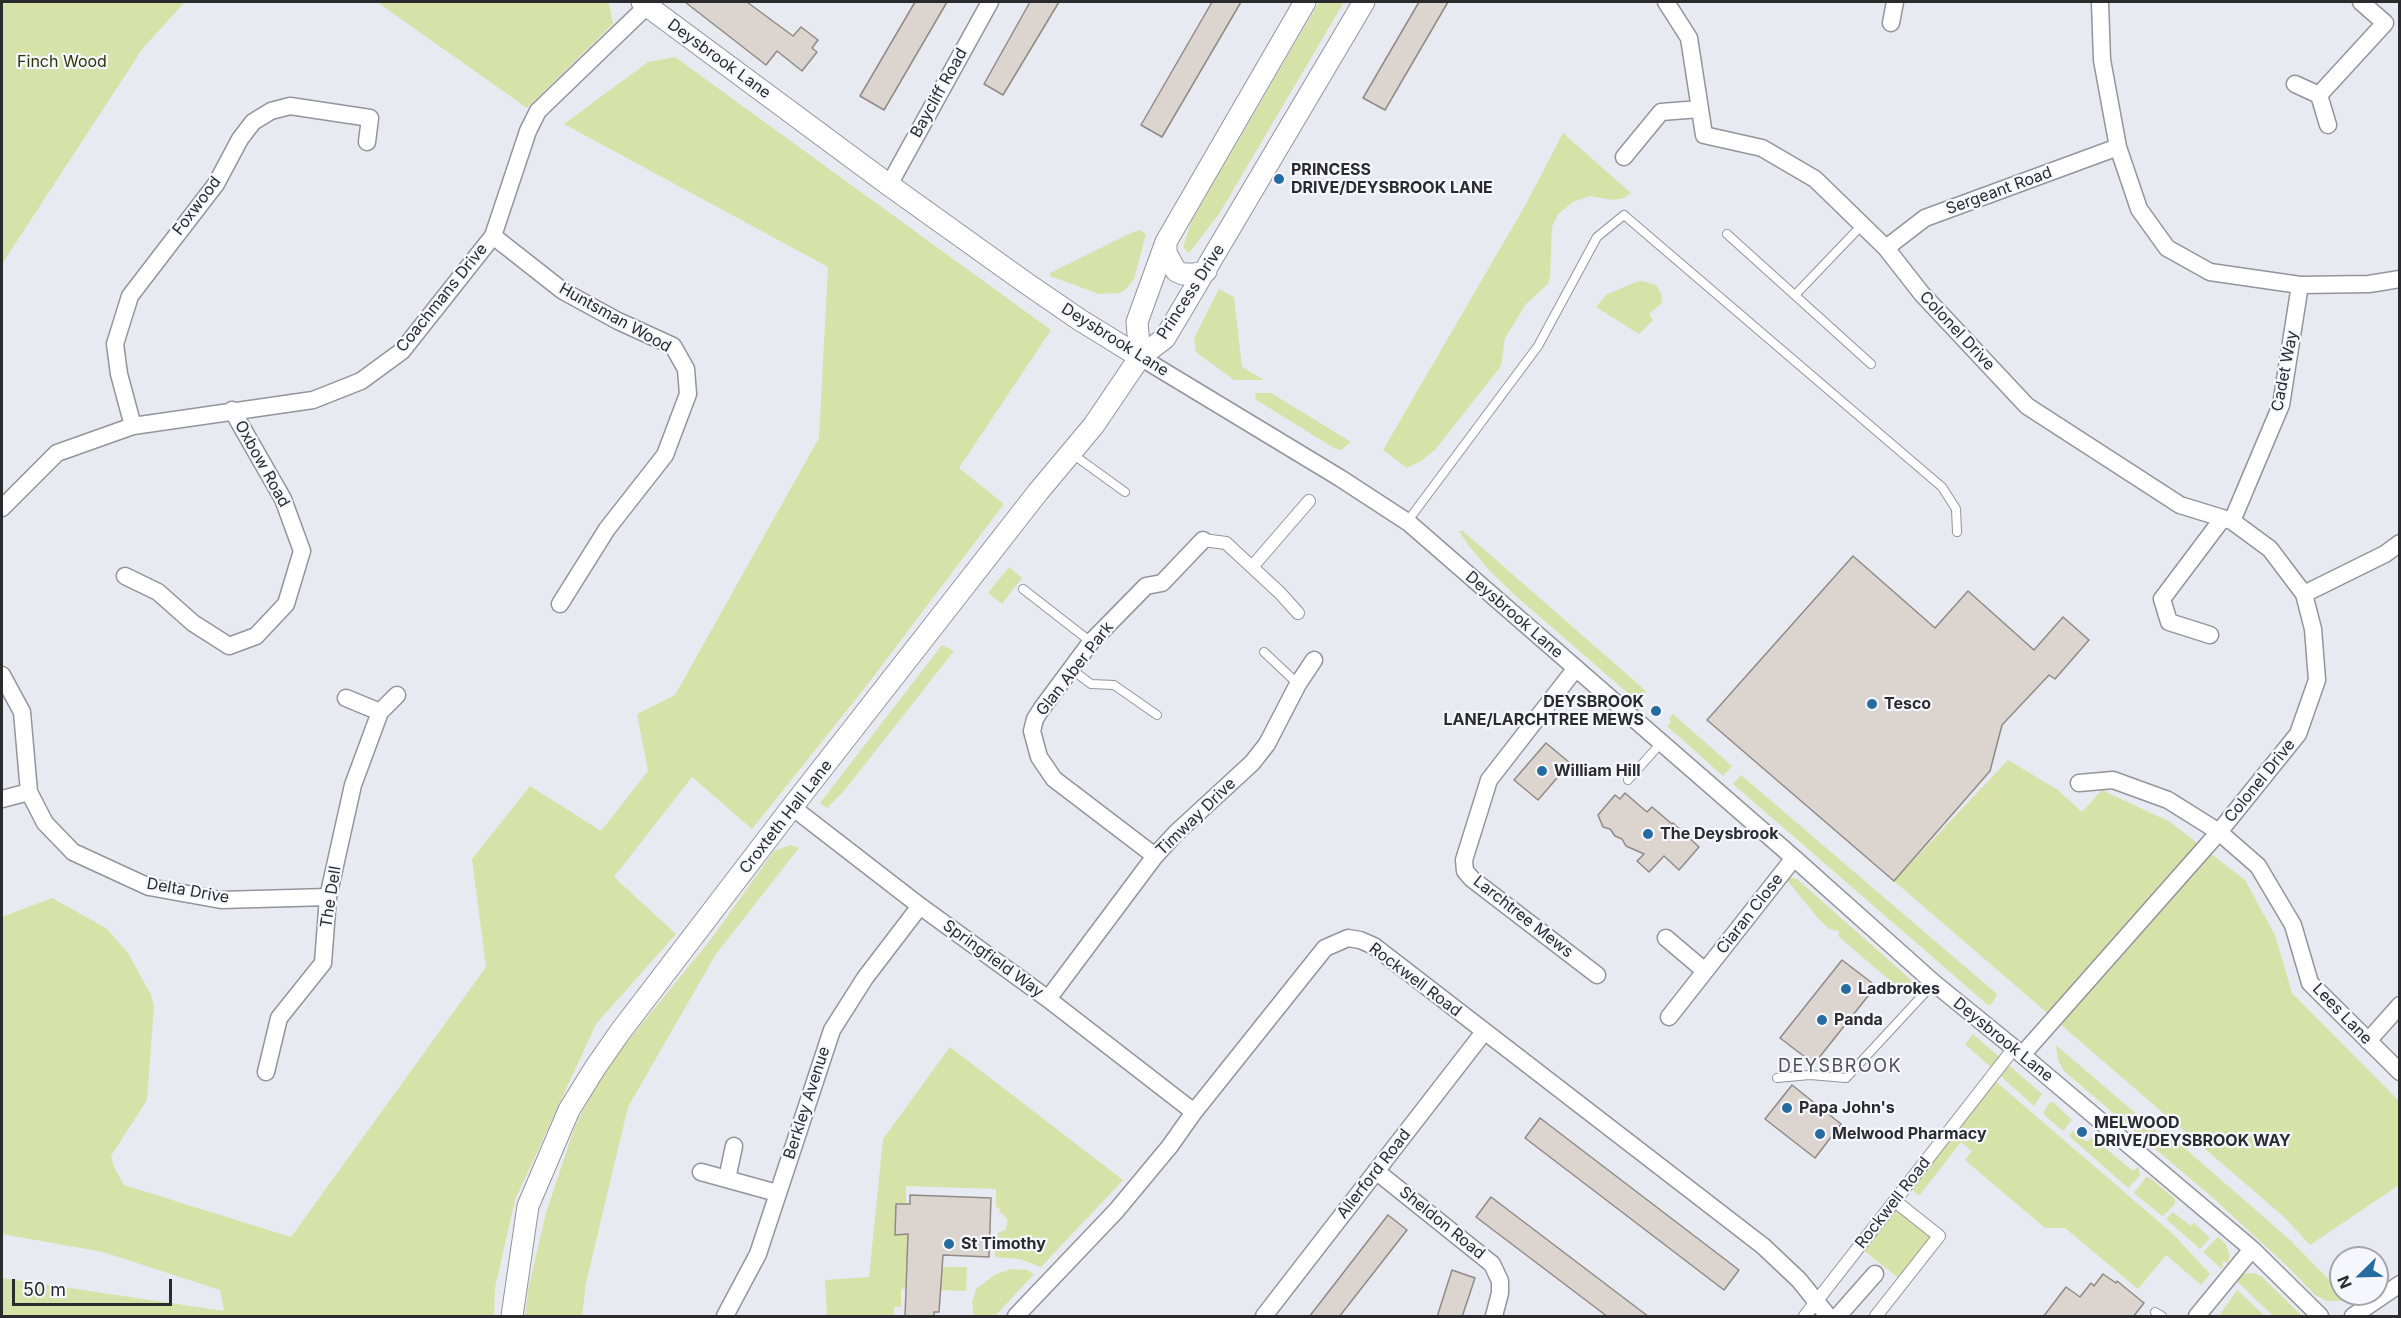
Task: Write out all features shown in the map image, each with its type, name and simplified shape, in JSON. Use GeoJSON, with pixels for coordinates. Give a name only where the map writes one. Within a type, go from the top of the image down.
{"type":"FeatureCollection","features":[{"type":"Feature","properties":{"kind":"street","name":"Baycliff Road"},"geometry":{"type":"LineString","coordinates":[[889,184],[990,2]]}},
{"type":"Feature","properties":{"kind":"street","name":"Princess Drive"},"geometry":{"type":"LineString","coordinates":[[1140,357],[1137,322],[1166,242],[1305,2]]}},
{"type":"Feature","properties":{"kind":"street","name":"Princess Drive"},"geometry":{"type":"LineString","coordinates":[[1140,357],[1165,338],[1364,2]]}},
{"type":"Feature","properties":{"kind":"street"},"geometry":{"type":"LineString","coordinates":[[1624,157],[1661,112],[1700,109],[1689,38],[1666,2]]}},
{"type":"Feature","properties":{"kind":"street"},"geometry":{"type":"LineString","coordinates":[[1891,23],[1895,2]]}},
{"type":"Feature","properties":{"kind":"street"},"geometry":{"type":"LineString","coordinates":[[2100,2],[2102,60],[2118,147],[2139,209],[2167,248],[2210,272],[2300,285],[2369,284],[2400,279]]}},
{"type":"Feature","properties":{"kind":"street"},"geometry":{"type":"LineString","coordinates":[[2319,95],[2385,24],[2361,2]]}},
{"type":"Feature","properties":{"kind":"street","name":"Deysbrook Lane"},"geometry":{"type":"LineString","coordinates":[[644,4],[1068,312],[1340,477],[1407,522],[1794,858],[1934,983],[2252,1249],[2320,1317]]}},
{"type":"Feature","properties":{"kind":"street","name":"Coachmans Drive"},"geometry":{"type":"LineString","coordinates":[[2,508],[57,453],[133,426],[313,400],[361,381],[402,351],[493,236],[528,131],[538,111],[644,4]]}},
{"type":"Feature","properties":{"kind":"street"},"geometry":{"type":"LineString","coordinates":[[2295,84],[2319,95],[2328,125]]}},
{"type":"Feature","properties":{"kind":"street","name":"Foxwood"},"geometry":{"type":"LineString","coordinates":[[133,426],[119,374],[115,344],[130,296],[216,184],[240,139],[253,122],[271,111],[290,106],[370,118],[367,142]]}},
{"type":"Feature","properties":{"kind":"street","name":"Colonel Drive"},"geometry":{"type":"LineString","coordinates":[[1700,109],[1704,135],[1762,148],[1815,179],[1886,248],[1922,294],[2027,406],[2180,505],[2228,519],[2270,549],[2304,594],[2313,629],[2316,680],[2298,734],[2219,832],[2018,1051]]}},
{"type":"Feature","properties":{"kind":"street","name":"Sergeant Road"},"geometry":{"type":"LineString","coordinates":[[1886,248],[1924,218],[2118,147]]}},
{"type":"Feature","properties":{"kind":"street","name":"Huntsman Wood"},"geometry":{"type":"LineString","coordinates":[[493,236],[563,291],[618,321],[673,346],[686,369],[688,394],[665,455],[607,529],[560,604]]}},
{"type":"Feature","properties":{"kind":"street"},"geometry":{"type":"LineString","coordinates":[[1166,242],[1166,254],[1176,271],[1183,274],[1195,274],[1206,271]]}},
{"type":"Feature","properties":{"kind":"street","name":"Cadet Way"},"geometry":{"type":"LineString","coordinates":[[2228,519],[2281,405],[2300,285]]}},
{"type":"Feature","properties":{"kind":"street","name":"Croxteth Hall Lane"},"geometry":{"type":"LineString","coordinates":[[512,1317],[528,1206],[569,1110],[620,1032],[792,807],[1094,425],[1140,357]]}},
{"type":"Feature","properties":{"kind":"street","name":"Oxbow Road"},"geometry":{"type":"LineString","coordinates":[[125,576],[158,592],[193,623],[229,646],[256,636],[286,604],[302,551],[284,499],[232,410]]}},
{"type":"Feature","properties":{"kind":"street"},"geometry":{"type":"LineString","coordinates":[[1252,567],[1309,501]]}},
{"type":"Feature","properties":{"kind":"street"},"geometry":{"type":"LineString","coordinates":[[2210,635],[2169,622],[2162,599],[2228,519]]}},
{"type":"Feature","properties":{"kind":"street"},"geometry":{"type":"LineString","coordinates":[[1203,540],[1226,543],[1298,613]]}},
{"type":"Feature","properties":{"kind":"street","name":"Glan Aber Park"},"geometry":{"type":"LineString","coordinates":[[1155,856],[1054,779],[1039,757],[1032,731],[1035,719],[1091,642],[1146,586],[1162,583],[1203,540]]}},
{"type":"Feature","properties":{"kind":"street"},"geometry":{"type":"LineString","coordinates":[[2304,594],[2385,554],[2400,543]]}},
{"type":"Feature","properties":{"kind":"street","name":"Timway Drive"},"geometry":{"type":"LineString","coordinates":[[1047,999],[1155,856],[1176,833],[1252,763],[1283,716],[1298,684],[1314,660]]}},
{"type":"Feature","properties":{"kind":"street","name":"Larchtree Mews"},"geometry":{"type":"LineString","coordinates":[[1576,668],[1489,780],[1464,860],[1465,871],[1472,879],[1597,975]]}},
{"type":"Feature","properties":{"kind":"street","name":"Delta Drive"},"geometry":{"type":"LineString","coordinates":[[2,675],[22,712],[28,792],[45,823],[73,852],[150,887],[221,900],[328,897]]}},
{"type":"Feature","properties":{"kind":"street","name":"The Dell"},"geometry":{"type":"LineString","coordinates":[[266,1072],[279,1018],[323,963],[328,897],[354,785],[380,712],[397,695]]}},
{"type":"Feature","properties":{"kind":"street"},"geometry":{"type":"LineString","coordinates":[[346,698],[380,712]]}},
{"type":"Feature","properties":{"kind":"street","name":"Colonel Drive"},"geometry":{"type":"LineString","coordinates":[[2079,783],[2113,780],[2168,800],[2219,832]]}},
{"type":"Feature","properties":{"kind":"street"},"geometry":{"type":"LineString","coordinates":[[2,798],[28,792]]}},
{"type":"Feature","properties":{"kind":"street","name":"Springfield Way"},"geometry":{"type":"LineString","coordinates":[[792,807],[1194,1112]]}},
{"type":"Feature","properties":{"kind":"street","name":"Lees Lane"},"geometry":{"type":"LineString","coordinates":[[2219,832],[2258,867],[2293,925],[2310,983],[2400,1072]]}},
{"type":"Feature","properties":{"kind":"street","name":"Ciaran Close"},"geometry":{"type":"LineString","coordinates":[[1669,1017],[1794,858]]}},
{"type":"Feature","properties":{"kind":"street","name":"Berkley Avenue"},"geometry":{"type":"LineString","coordinates":[[725,1317],[758,1254],[832,1030],[865,978],[920,906]]}},
{"type":"Feature","properties":{"kind":"street","name":"Rockwell Road"},"geometry":{"type":"LineString","coordinates":[[1016,1317],[1116,1210],[1170,1146],[1194,1112],[1324,948],[1348,938],[1374,946],[1763,1246],[1783,1263],[1828,1317]]}},
{"type":"Feature","properties":{"kind":"street","name":"Ciaran Close"},"geometry":{"type":"LineString","coordinates":[[1666,938],[1705,971]]}},
{"type":"Feature","properties":{"kind":"street"},"geometry":{"type":"LineString","coordinates":[[2368,1041],[2400,1005]]}},
{"type":"Feature","properties":{"kind":"street","name":"Allerford Road"},"geometry":{"type":"LineString","coordinates":[[1264,1317],[1484,1032]]}},
{"type":"Feature","properties":{"kind":"street","name":"Rockwell Road"},"geometry":{"type":"LineString","coordinates":[[1816,1302],[2018,1051]]}},
{"type":"Feature","properties":{"kind":"street"},"geometry":{"type":"LineString","coordinates":[[727,1179],[735,1146]]}},
{"type":"Feature","properties":{"kind":"street","name":"Sheldon Road"},"geometry":{"type":"LineString","coordinates":[[1376,1171],[1492,1264],[1500,1281],[1498,1315]]}},
{"type":"Feature","properties":{"kind":"street"},"geometry":{"type":"LineString","coordinates":[[701,1172],[777,1193]]}},
{"type":"Feature","properties":{"kind":"street"},"geometry":{"type":"LineString","coordinates":[[1876,1317],[1939,1236],[1895,1202]]}},
{"type":"Feature","properties":{"kind":"street"},"geometry":{"type":"LineString","coordinates":[[2198,1317],[2252,1249]]}},
{"type":"Feature","properties":{"kind":"street","name":"Rockwell Road"},"geometry":{"type":"LineString","coordinates":[[1838,1317],[1875,1274]]}},
{"type":"Feature","properties":{"kind":"street"},"geometry":{"type":"LineString","coordinates":[[2352,1317],[2400,1284]]}},
{"type":"Feature","properties":{"kind":"street"},"geometry":{"type":"LineString","coordinates":[[1805,1317],[1816,1302]]}},
{"type":"Feature","properties":{"kind":"lane"},"geometry":{"type":"LineString","coordinates":[[1407,522],[1538,345],[1597,237],[1624,215],[1942,487],[1956,509],[1957,532]]}},
{"type":"Feature","properties":{"kind":"lane"},"geometry":{"type":"LineString","coordinates":[[1796,295],[1862,225]]}},
{"type":"Feature","properties":{"kind":"lane"},"geometry":{"type":"LineString","coordinates":[[1727,234],[1871,364]]}},
{"type":"Feature","properties":{"kind":"lane"},"geometry":{"type":"LineString","coordinates":[[1071,453],[1125,492]]}},
{"type":"Feature","properties":{"kind":"lane"},"geometry":{"type":"LineString","coordinates":[[1023,589],[1091,642]]}},
{"type":"Feature","properties":{"kind":"lane"},"geometry":{"type":"LineString","coordinates":[[1264,652],[1298,684]]}},
{"type":"Feature","properties":{"kind":"lane"},"geometry":{"type":"LineString","coordinates":[[1071,669],[1091,684],[1114,685],[1157,715]]}},
{"type":"Feature","properties":{"kind":"lane"},"geometry":{"type":"LineString","coordinates":[[1628,780],[1661,743]]}},
{"type":"Feature","properties":{"kind":"lane"},"geometry":{"type":"LineString","coordinates":[[1777,1078],[1810,1075],[1846,1077],[1934,983]]}},
{"type":"Feature","properties":{"kind":"green space","name":"Finch Wood"},"geometry":{"type":"Polygon","coordinates":[[[2,2],[185,2],[143,48],[2,264],[2,2]]]}},
{"type":"Feature","properties":{"kind":"green space"},"geometry":{"type":"Polygon","coordinates":[[[377,2],[607,2],[613,24],[527,108],[377,2]]]}},
{"type":"Feature","properties":{"kind":"green space"},"geometry":{"type":"Polygon","coordinates":[[[1319,2],[1344,2],[1219,214],[1189,253],[1183,247],[1191,222],[1319,2]]]}},
{"type":"Feature","properties":{"kind":"green space"},"geometry":{"type":"Polygon","coordinates":[[[675,57],[1051,330],[959,468],[1004,504],[867,685],[752,829],[692,777],[614,877],[676,934],[596,1024],[515,1200],[495,1288],[494,1316],[2,1316],[2,1278],[224,1311],[220,1290],[103,1252],[2,1234],[2,917],[52,898],[106,928],[128,953],[151,995],[154,1006],[147,1100],[111,1156],[124,1185],[291,1237],[486,967],[472,859],[530,786],[601,831],[648,771],[637,714],[675,695],[819,438],[828,267],[564,124],[648,62],[675,57]]]}},
{"type":"Feature","properties":{"kind":"green space"},"geometry":{"type":"Polygon","coordinates":[[[1563,133],[1631,193],[1624,198],[1613,200],[1590,196],[1573,202],[1558,214],[1552,227],[1548,284],[1526,304],[1505,338],[1501,366],[1435,450],[1407,468],[1383,450],[1526,204],[1563,133]]]}},
{"type":"Feature","properties":{"kind":"green space"},"geometry":{"type":"Polygon","coordinates":[[[1140,230],[1146,234],[1134,279],[1125,290],[1119,293],[1099,294],[1050,276],[1050,273],[1140,230]]]}},
{"type":"Feature","properties":{"kind":"green space"},"geometry":{"type":"Polygon","coordinates":[[[1643,281],[1656,285],[1661,293],[1662,303],[1649,314],[1653,320],[1639,334],[1596,307],[1606,295],[1643,281]]]}},
{"type":"Feature","properties":{"kind":"green space"},"geometry":{"type":"Polygon","coordinates":[[[1219,289],[1234,297],[1242,367],[1264,380],[1234,380],[1196,352],[1194,338],[1219,289]]]}},
{"type":"Feature","properties":{"kind":"green space"},"geometry":{"type":"Polygon","coordinates":[[[1256,393],[1271,393],[1351,442],[1341,450],[1334,448],[1255,399],[1256,393]]]}},
{"type":"Feature","properties":{"kind":"green space"},"geometry":{"type":"Polygon","coordinates":[[[1459,531],[1463,531],[1646,691],[1637,701],[1518,598],[1488,569],[1459,531]]]}},
{"type":"Feature","properties":{"kind":"green space"},"geometry":{"type":"Polygon","coordinates":[[[1009,567],[1022,578],[1002,604],[988,593],[1009,567]]]}},
{"type":"Feature","properties":{"kind":"green space"},"geometry":{"type":"Polygon","coordinates":[[[942,645],[954,651],[844,791],[827,808],[820,803],[942,645]]]}},
{"type":"Feature","properties":{"kind":"green space"},"geometry":{"type":"Polygon","coordinates":[[[1673,714],[1732,766],[1723,776],[1667,726],[1673,714]]]}},
{"type":"Feature","properties":{"kind":"green space"},"geometry":{"type":"Polygon","coordinates":[[[2008,760],[2058,790],[2082,812],[2102,790],[2170,822],[2245,880],[2275,935],[2292,993],[2399,1101],[2399,1185],[2310,1245],[2284,1217],[1894,881],[2008,760]]]}},
{"type":"Feature","properties":{"kind":"green space"},"geometry":{"type":"Polygon","coordinates":[[[1741,775],[1997,994],[1992,1004],[1988,1005],[1733,784],[1741,775]]]}},
{"type":"Feature","properties":{"kind":"green space"},"geometry":{"type":"Polygon","coordinates":[[[790,845],[799,848],[716,954],[628,1107],[586,1283],[582,1316],[525,1316],[529,1285],[546,1213],[575,1126],[598,1082],[618,1053],[712,938],[774,851],[790,845]]]}},
{"type":"Feature","properties":{"kind":"green space"},"geometry":{"type":"Polygon","coordinates":[[[1786,879],[1797,879],[1910,979],[1913,984],[1908,996],[1838,936],[1839,931],[1829,929],[1817,917],[1786,879]]]}},
{"type":"Feature","properties":{"kind":"green space"},"geometry":{"type":"Polygon","coordinates":[[[1973,1034],[2042,1094],[2034,1106],[1965,1044],[1973,1034]]]}},
{"type":"Feature","properties":{"kind":"green space"},"geometry":{"type":"Polygon","coordinates":[[[2056,1045],[2168,1141],[2174,1139],[2289,1239],[2329,1280],[2329,1301],[2315,1295],[2213,1198],[2064,1071],[2058,1060],[2056,1045]]]}},
{"type":"Feature","properties":{"kind":"green space"},"geometry":{"type":"Polygon","coordinates":[[[950,1047],[1123,1180],[1041,1267],[1020,1259],[995,1257],[995,1238],[998,1238],[998,1233],[1005,1230],[1008,1221],[999,1212],[1000,1208],[996,1207],[996,1189],[906,1186],[906,1204],[896,1235],[908,1235],[906,1288],[901,1289],[901,1307],[894,1307],[894,1316],[827,1316],[825,1280],[869,1277],[883,1139],[950,1047]]]}},
{"type":"Feature","properties":{"kind":"green space"},"geometry":{"type":"Polygon","coordinates":[[[1994,1080],[2173,1234],[2210,1274],[2201,1285],[2166,1255],[2138,1289],[2065,1228],[2045,1228],[1965,1160],[1972,1151],[1961,1142],[1919,1196],[1910,1188],[1994,1080]]]}},
{"type":"Feature","properties":{"kind":"green space"},"geometry":{"type":"Polygon","coordinates":[[[2053,1102],[2072,1120],[2063,1131],[2043,1114],[2049,1103],[2053,1102]]]}},
{"type":"Feature","properties":{"kind":"green space"},"geometry":{"type":"Polygon","coordinates":[[[2073,1131],[2087,1142],[2092,1137],[2133,1171],[2138,1167],[2140,1175],[2128,1188],[2069,1136],[2073,1131]]]}},
{"type":"Feature","properties":{"kind":"green space"},"geometry":{"type":"Polygon","coordinates":[[[2146,1177],[2149,1177],[2175,1199],[2175,1204],[2162,1216],[2134,1193],[2146,1177]]]}},
{"type":"Feature","properties":{"kind":"green space"},"geometry":{"type":"Polygon","coordinates":[[[1895,1206],[1933,1235],[1901,1280],[1863,1250],[1895,1206]]]}},
{"type":"Feature","properties":{"kind":"green space"},"geometry":{"type":"Polygon","coordinates":[[[2173,1212],[2191,1226],[2194,1223],[2210,1238],[2200,1249],[2166,1219],[2173,1212]]]}},
{"type":"Feature","properties":{"kind":"green space"},"geometry":{"type":"Polygon","coordinates":[[[2218,1237],[2226,1244],[2230,1256],[2228,1263],[2223,1261],[2222,1269],[2203,1252],[2218,1237]]]}},
{"type":"Feature","properties":{"kind":"green space"},"geometry":{"type":"Polygon","coordinates":[[[933,1267],[967,1267],[966,1291],[940,1290],[933,1267]]]}},
{"type":"Feature","properties":{"kind":"green space"},"geometry":{"type":"Polygon","coordinates":[[[1012,1269],[1027,1270],[1034,1274],[995,1316],[974,1316],[972,1301],[977,1288],[996,1274],[1012,1269]]]}},
{"type":"Feature","properties":{"kind":"green space"},"geometry":{"type":"Polygon","coordinates":[[[2254,1273],[2261,1276],[2302,1316],[2273,1316],[2237,1281],[2242,1274],[2254,1273]]]}},
{"type":"Feature","properties":{"kind":"green space"},"geometry":{"type":"Polygon","coordinates":[[[2237,1290],[2265,1316],[2219,1316],[2237,1290]]]}},
{"type":"Feature","properties":{"kind":"building"},"geometry":{"type":"Polygon","coordinates":[[[685,2],[747,2],[793,36],[801,27],[818,40],[812,48],[817,52],[802,71],[777,51],[766,65],[685,2]]]}},
{"type":"Feature","properties":{"kind":"building"},"geometry":{"type":"Polygon","coordinates":[[[915,2],[947,2],[884,110],[860,96],[915,2]]]}},
{"type":"Feature","properties":{"kind":"building"},"geometry":{"type":"Polygon","coordinates":[[[1030,2],[1059,2],[1003,95],[984,84],[1030,2]]]}},
{"type":"Feature","properties":{"kind":"building"},"geometry":{"type":"Polygon","coordinates":[[[1212,2],[1241,2],[1162,137],[1141,125],[1212,2]]]}},
{"type":"Feature","properties":{"kind":"building"},"geometry":{"type":"Polygon","coordinates":[[[1419,2],[1448,2],[1385,110],[1363,98],[1419,2]]]}},
{"type":"Feature","properties":{"kind":"building","name":"Tesco"},"geometry":{"type":"Polygon","coordinates":[[[1853,556],[1935,628],[1968,591],[2034,650],[2063,617],[2089,640],[2055,679],[2049,675],[2002,725],[1990,771],[1894,881],[1707,720],[1853,556]]]}},
{"type":"Feature","properties":{"kind":"building","name":"William Hill"},"geometry":{"type":"Polygon","coordinates":[[[1546,743],[1570,763],[1538,800],[1514,780],[1546,743]]]}},
{"type":"Feature","properties":{"kind":"building","name":"The Deysbrook"},"geometry":{"type":"Polygon","coordinates":[[[1625,793],[1647,812],[1652,807],[1699,847],[1679,870],[1664,856],[1649,872],[1637,861],[1644,854],[1626,846],[1622,839],[1615,836],[1610,829],[1603,827],[1598,815],[1615,795],[1620,799],[1625,793]]]}},
{"type":"Feature","properties":{"kind":"building"},"geometry":{"type":"Polygon","coordinates":[[[1842,960],[1876,986],[1814,1064],[1780,1038],[1842,960]]]}},
{"type":"Feature","properties":{"kind":"building"},"geometry":{"type":"Polygon","coordinates":[[[1792,1085],[1841,1124],[1815,1158],[1765,1119],[1792,1085]]]}},
{"type":"Feature","properties":{"kind":"building"},"geometry":{"type":"Polygon","coordinates":[[[1540,1118],[1739,1270],[1724,1290],[1525,1138],[1540,1118]]]}},
{"type":"Feature","properties":{"kind":"building","name":"St Timothy"},"geometry":{"type":"Polygon","coordinates":[[[910,1195],[991,1198],[989,1257],[943,1255],[939,1312],[934,1312],[934,1317],[905,1317],[908,1234],[895,1235],[896,1204],[910,1204],[910,1195]]]}},
{"type":"Feature","properties":{"kind":"building"},"geometry":{"type":"Polygon","coordinates":[[[1491,1197],[1649,1317],[1608,1317],[1476,1217],[1491,1197]]]}},
{"type":"Feature","properties":{"kind":"building"},"geometry":{"type":"Polygon","coordinates":[[[1388,1215],[1407,1230],[1339,1317],[1309,1317],[1388,1215]]]}},
{"type":"Feature","properties":{"kind":"building"},"geometry":{"type":"Polygon","coordinates":[[[1452,1270],[1475,1278],[1462,1317],[1437,1317],[1452,1270]]]}},
{"type":"Feature","properties":{"kind":"building"},"geometry":{"type":"Polygon","coordinates":[[[2103,1274],[2116,1283],[2117,1281],[2144,1303],[2133,1317],[2043,1317],[2066,1287],[2080,1297],[2091,1283],[2094,1286],[2103,1274]]]}},
{"type":"Feature","properties":{"kind":"place","name":"PRINCESS DRIVE/DEYSBROOK LANE"},"geometry":{"type":"Point","coordinates":[1279,179]}},
{"type":"Feature","properties":{"kind":"place","name":"Tesco"},"geometry":{"type":"Point","coordinates":[1872,704]}},
{"type":"Feature","properties":{"kind":"place","name":"DEYSBROOK LANE/LARCHTREE MEWS"},"geometry":{"type":"Point","coordinates":[1656,711]}},
{"type":"Feature","properties":{"kind":"place","name":"William Hill"},"geometry":{"type":"Point","coordinates":[1542,771]}},
{"type":"Feature","properties":{"kind":"place","name":"The Deysbrook"},"geometry":{"type":"Point","coordinates":[1648,834]}},
{"type":"Feature","properties":{"kind":"place","name":"Ladbrokes"},"geometry":{"type":"Point","coordinates":[1846,989]}},
{"type":"Feature","properties":{"kind":"place","name":"Panda"},"geometry":{"type":"Point","coordinates":[1822,1020]}},
{"type":"Feature","properties":{"kind":"place","name":"Papa John's"},"geometry":{"type":"Point","coordinates":[1787,1108]}},
{"type":"Feature","properties":{"kind":"place","name":"MELWOOD DRIVE/DEYSBROOK WAY"},"geometry":{"type":"Point","coordinates":[2082,1132]}},
{"type":"Feature","properties":{"kind":"place","name":"Melwood Pharmacy"},"geometry":{"type":"Point","coordinates":[1820,1134]}},
{"type":"Feature","properties":{"kind":"place","name":"St Timothy"},"geometry":{"type":"Point","coordinates":[949,1244]}},
{"type":"Feature","properties":{"kind":"district","name":"DEYSBROOK"},"geometry":{"type":"Point","coordinates":[1840,1067]}}]}
